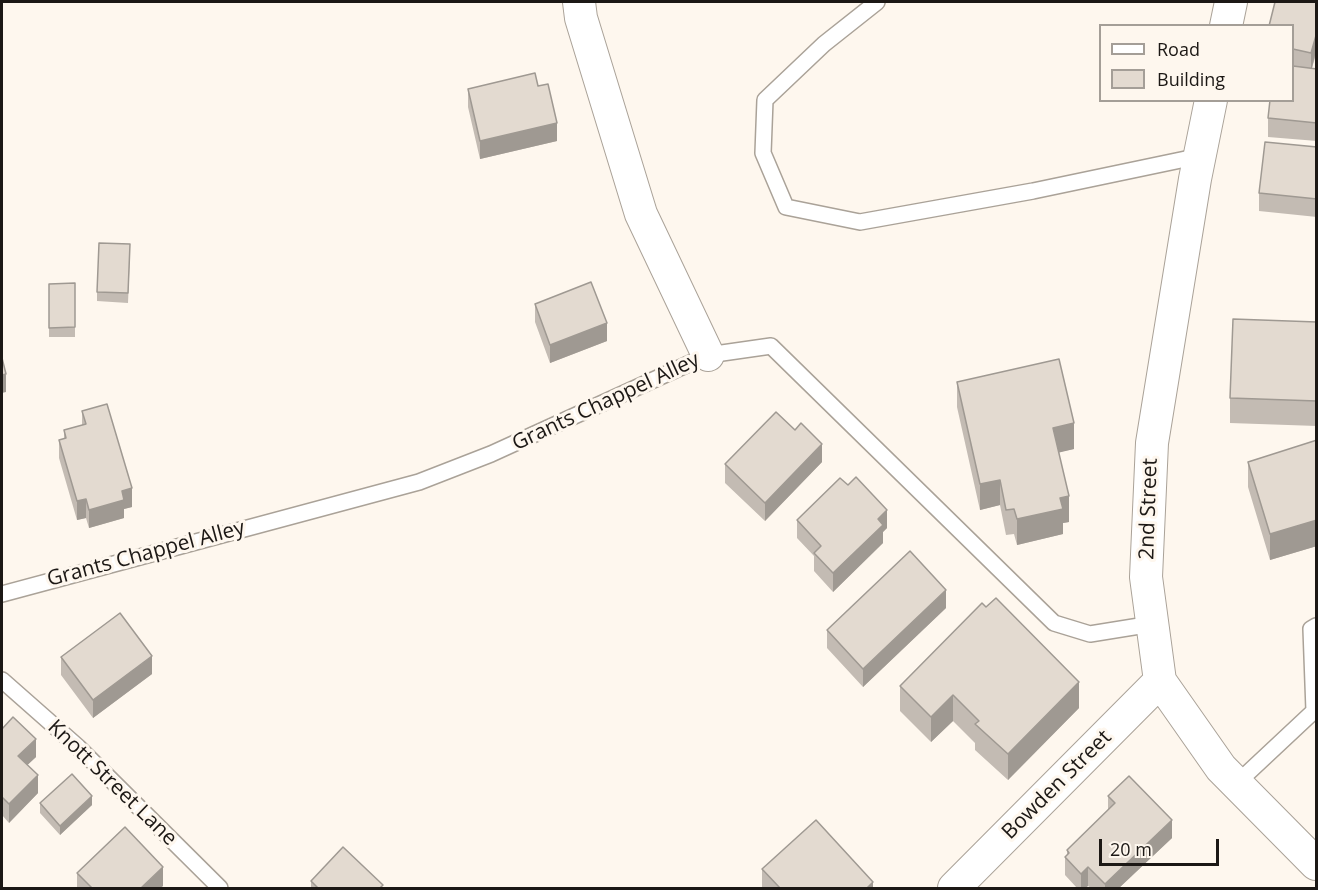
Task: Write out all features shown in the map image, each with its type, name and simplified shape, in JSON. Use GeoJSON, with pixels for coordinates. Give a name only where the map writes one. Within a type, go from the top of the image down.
{"type":"FeatureCollection","features":[{"type":"Feature","properties":{"kind":"street"},"geometry":{"type":"LineString","coordinates":[[579,2],[581,18],[641,214],[708,355]]}},
{"type":"Feature","properties":{"kind":"street"},"geometry":{"type":"LineString","coordinates":[[1226,24],[1231,2]]}},
{"type":"Feature","properties":{"kind":"street","name":"2nd Street"},"geometry":{"type":"LineString","coordinates":[[1211,102],[1152,443],[1146,577],[1152,624],[1160,681],[1221,768],[1317,864]]}},
{"type":"Feature","properties":{"kind":"street","name":"Bowden Street"},"geometry":{"type":"LineString","coordinates":[[954,888],[1160,681]]}},
{"type":"Feature","properties":{"kind":"lane"},"geometry":{"type":"LineString","coordinates":[[877,2],[824,44],[765,100],[763,153],[786,207],[860,222],[1033,191],[1200,156]]}},
{"type":"Feature","properties":{"kind":"lane","name":"Grants Chappel Alley"},"geometry":{"type":"LineString","coordinates":[[2,594],[419,482],[491,454],[708,355],[771,346],[1054,623],[1090,634],[1152,624]]}},
{"type":"Feature","properties":{"kind":"lane"},"geometry":{"type":"LineString","coordinates":[[1236,784],[1315,712],[1311,629],[1317,626]]}},
{"type":"Feature","properties":{"kind":"lane","name":"Knott Street Lane"},"geometry":{"type":"LineString","coordinates":[[2,680],[78,747],[220,888]]}},
{"type":"Feature","properties":{"kind":"building"},"geometry":{"type":"Polygon","coordinates":[[[1275,2],[1317,2],[1317,32],[1311,53],[1294,49],[1294,24],[1270,24],[1275,2]]]}},
{"type":"Feature","properties":{"kind":"building"},"geometry":{"type":"Polygon","coordinates":[[[1294,66],[1317,69],[1317,123],[1268,118],[1270,102],[1294,102],[1294,66]]]}},
{"type":"Feature","properties":{"kind":"building"},"geometry":{"type":"Polygon","coordinates":[[[535,73],[538,86],[548,84],[557,123],[480,141],[468,89],[535,73]]]}},
{"type":"Feature","properties":{"kind":"building"},"geometry":{"type":"Polygon","coordinates":[[[1265,142],[1317,147],[1317,199],[1259,193],[1265,142]]]}},
{"type":"Feature","properties":{"kind":"building"},"geometry":{"type":"Polygon","coordinates":[[[99,243],[130,244],[128,293],[97,292],[99,243]]]}},
{"type":"Feature","properties":{"kind":"building"},"geometry":{"type":"Polygon","coordinates":[[[591,282],[607,323],[550,345],[535,304],[591,282]]]}},
{"type":"Feature","properties":{"kind":"building"},"geometry":{"type":"Polygon","coordinates":[[[75,283],[75,327],[49,328],[49,284],[75,283]]]}},
{"type":"Feature","properties":{"kind":"building"},"geometry":{"type":"Polygon","coordinates":[[[1233,319],[1317,322],[1317,401],[1230,398],[1233,319]]]}},
{"type":"Feature","properties":{"kind":"building"},"geometry":{"type":"Polygon","coordinates":[[[2,358],[6,374],[2,375],[2,358]]]}},
{"type":"Feature","properties":{"kind":"building"},"geometry":{"type":"Polygon","coordinates":[[[1059,359],[1074,423],[1053,428],[1069,496],[1060,498],[1063,509],[1017,519],[1014,509],[1006,510],[1000,480],[980,484],[957,382],[1059,359]]]}},
{"type":"Feature","properties":{"kind":"building"},"geometry":{"type":"Polygon","coordinates":[[[107,404],[132,488],[122,491],[124,500],[89,510],[86,499],[77,501],[59,440],[66,438],[64,430],[86,424],[82,411],[107,404]]]}},
{"type":"Feature","properties":{"kind":"building"},"geometry":{"type":"Polygon","coordinates":[[[776,412],[795,430],[801,423],[822,444],[765,503],[725,464],[776,412]]]}},
{"type":"Feature","properties":{"kind":"building"},"geometry":{"type":"Polygon","coordinates":[[[1317,440],[1317,520],[1270,534],[1248,462],[1317,440]]]}},
{"type":"Feature","properties":{"kind":"building"},"geometry":{"type":"Polygon","coordinates":[[[856,477],[887,510],[878,519],[883,525],[833,573],[814,553],[821,546],[797,520],[840,478],[848,485],[856,477]]]}},
{"type":"Feature","properties":{"kind":"building"},"geometry":{"type":"Polygon","coordinates":[[[910,551],[946,590],[863,669],[827,630],[910,551]]]}},
{"type":"Feature","properties":{"kind":"building"},"geometry":{"type":"Polygon","coordinates":[[[996,598],[1079,682],[1008,754],[975,724],[979,721],[953,695],[931,717],[900,686],[982,603],[986,607],[996,598]]]}},
{"type":"Feature","properties":{"kind":"building"},"geometry":{"type":"Polygon","coordinates":[[[120,613],[152,656],[93,700],[61,657],[120,613]]]}},
{"type":"Feature","properties":{"kind":"building"},"geometry":{"type":"Polygon","coordinates":[[[13,717],[36,739],[18,756],[38,775],[9,804],[2,797],[2,729],[13,717]]]}},
{"type":"Feature","properties":{"kind":"building"},"geometry":{"type":"Polygon","coordinates":[[[72,774],[92,796],[60,826],[40,803],[72,774]]]}},
{"type":"Feature","properties":{"kind":"building"},"geometry":{"type":"Polygon","coordinates":[[[1129,776],[1172,820],[1105,884],[1088,867],[1081,874],[1065,857],[1069,853],[1067,850],[1115,803],[1108,796],[1129,776]]]}},
{"type":"Feature","properties":{"kind":"building"},"geometry":{"type":"Polygon","coordinates":[[[816,820],[873,882],[867,888],[780,888],[762,869],[816,820]]]}},
{"type":"Feature","properties":{"kind":"building"},"geometry":{"type":"Polygon","coordinates":[[[125,827],[163,867],[141,888],[92,888],[77,873],[125,827]]]}},
{"type":"Feature","properties":{"kind":"building"},"geometry":{"type":"Polygon","coordinates":[[[343,847],[383,885],[380,888],[318,888],[311,881],[343,847]]]}}]}
